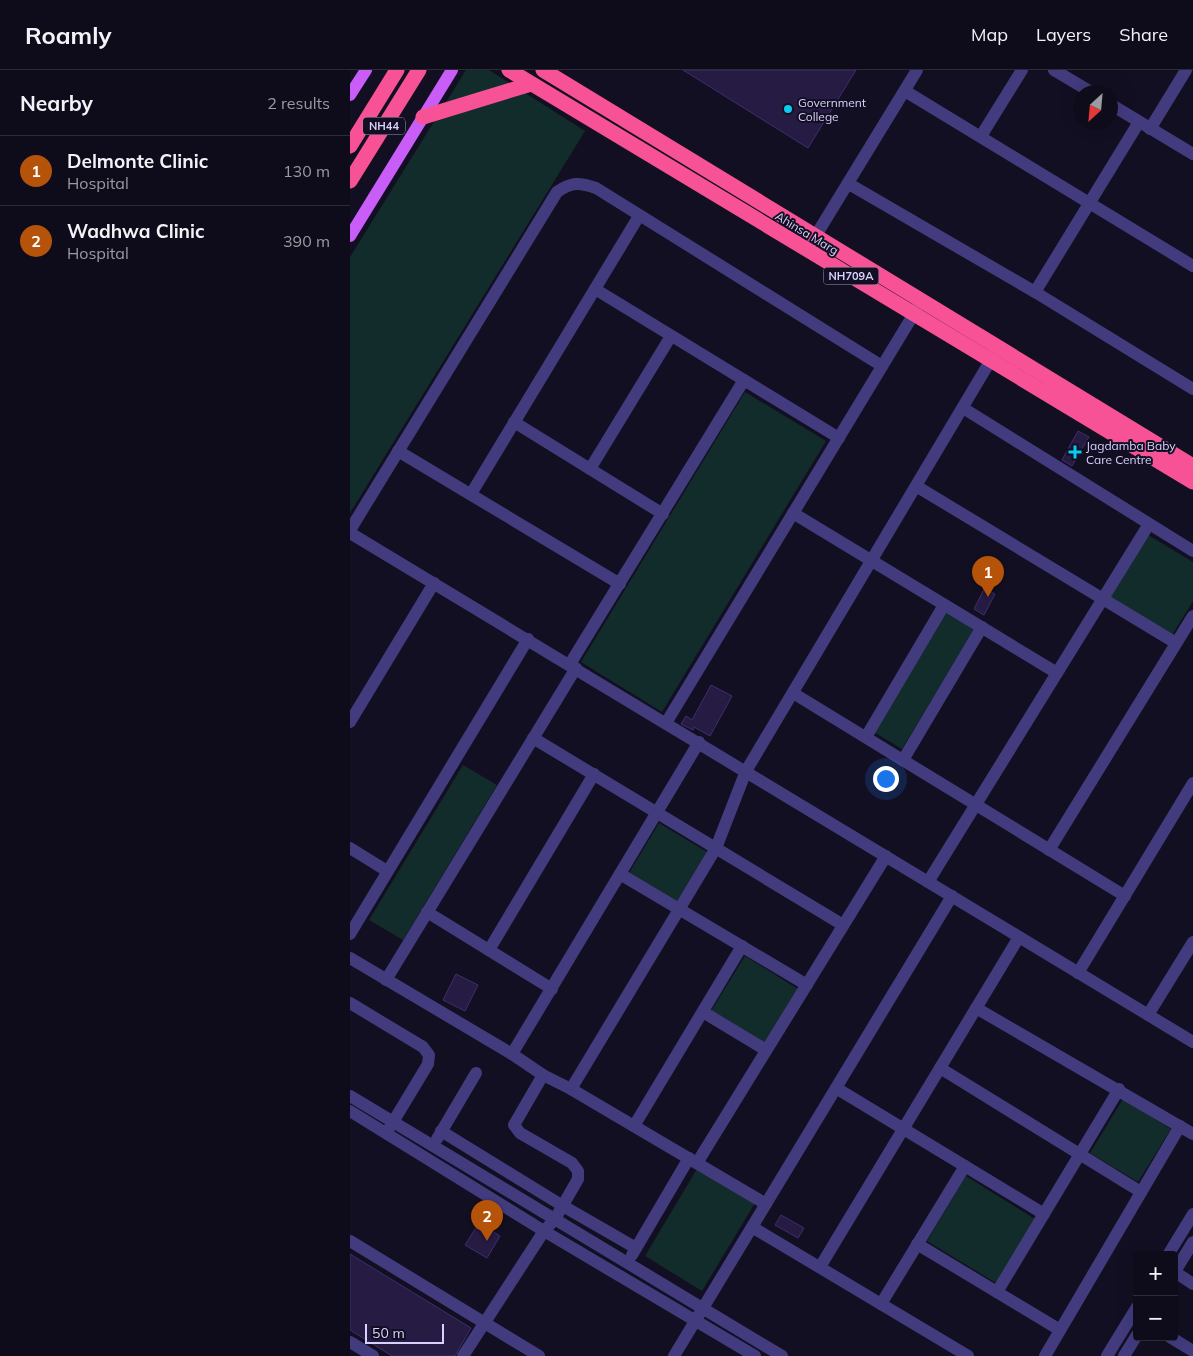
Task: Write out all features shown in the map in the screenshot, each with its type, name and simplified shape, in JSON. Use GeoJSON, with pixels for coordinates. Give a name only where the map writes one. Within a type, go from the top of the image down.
{"type":"FeatureCollection","features":[{"type":"Feature","properties":{"kind":"highway","name":"NH44"},"geometry":{"type":"LineString","coordinates":[[350,146],[397,70]]}},
{"type":"Feature","properties":{"kind":"highway","name":"NH44"},"geometry":{"type":"LineString","coordinates":[[350,181],[419,70]]}},
{"type":"Feature","properties":{"kind":"highway","name":"Ahinsa Marg"},"geometry":{"type":"LineString","coordinates":[[509,70],[914,314],[995,354],[1193,466]]}},
{"type":"Feature","properties":{"kind":"highway","name":"Ahinsa Marg"},"geometry":{"type":"LineString","coordinates":[[543,70],[922,301],[995,354],[1193,482]]}},
{"type":"Feature","properties":{"kind":"highway"},"geometry":{"type":"LineString","coordinates":[[423,117],[530,84]]}},
{"type":"Feature","properties":{"kind":"main road"},"geometry":{"type":"LineString","coordinates":[[350,236],[452,70]]}},
{"type":"Feature","properties":{"kind":"main road"},"geometry":{"type":"LineString","coordinates":[[350,96],[363,72]]}},
{"type":"Feature","properties":{"kind":"street"},"geometry":{"type":"LineString","coordinates":[[807,250],[917,70]]}},
{"type":"Feature","properties":{"kind":"street"},"geometry":{"type":"LineString","coordinates":[[981,136],[1022,70]]}},
{"type":"Feature","properties":{"kind":"street"},"geometry":{"type":"LineString","coordinates":[[1054,70],[1079,85]]}},
{"type":"Feature","properties":{"kind":"street"},"geometry":{"type":"LineString","coordinates":[[1035,292],[1090,203],[1186,70]]}},
{"type":"Feature","properties":{"kind":"street"},"geometry":{"type":"LineString","coordinates":[[905,91],[1193,266]]}},
{"type":"Feature","properties":{"kind":"street"},"geometry":{"type":"LineString","coordinates":[[1118,109],[1193,154]]}},
{"type":"Feature","properties":{"kind":"street"},"geometry":{"type":"LineString","coordinates":[[882,366],[596,188],[582,183],[569,184],[557,192],[350,532],[1193,1042]]}},
{"type":"Feature","properties":{"kind":"street"},"geometry":{"type":"LineString","coordinates":[[849,184],[1035,292],[1193,389]]}},
{"type":"Feature","properties":{"kind":"street"},"geometry":{"type":"LineString","coordinates":[[471,494],[639,216]]}},
{"type":"Feature","properties":{"kind":"street"},"geometry":{"type":"LineString","coordinates":[[595,289],[839,438]]}},
{"type":"Feature","properties":{"kind":"street"},"geometry":{"type":"LineString","coordinates":[[666,723],[922,301]]}},
{"type":"Feature","properties":{"kind":"street"},"geometry":{"type":"LineString","coordinates":[[590,469],[671,336]]}},
{"type":"Feature","properties":{"kind":"street"},"geometry":{"type":"LineString","coordinates":[[571,1088],[716,848],[746,771],[995,354]]}},
{"type":"Feature","properties":{"kind":"street"},"geometry":{"type":"LineString","coordinates":[[386,980],[533,738],[620,584],[744,380]]}},
{"type":"Feature","properties":{"kind":"street"},"geometry":{"type":"LineString","coordinates":[[962,408],[1193,551]]}},
{"type":"Feature","properties":{"kind":"street"},"geometry":{"type":"LineString","coordinates":[[514,422],[663,514]]}},
{"type":"Feature","properties":{"kind":"street"},"geometry":{"type":"LineString","coordinates":[[398,451],[620,584]]}},
{"type":"Feature","properties":{"kind":"street"},"geometry":{"type":"LineString","coordinates":[[916,486],[1176,643]]}},
{"type":"Feature","properties":{"kind":"street"},"geometry":{"type":"LineString","coordinates":[[793,513],[1057,673]]}},
{"type":"Feature","properties":{"kind":"street"},"geometry":{"type":"LineString","coordinates":[[928,882],[1149,524]]}},
{"type":"Feature","properties":{"kind":"street"},"geometry":{"type":"LineString","coordinates":[[350,722],[434,583]]}},
{"type":"Feature","properties":{"kind":"street"},"geometry":{"type":"LineString","coordinates":[[866,737],[944,604]]}},
{"type":"Feature","properties":{"kind":"street"},"geometry":{"type":"LineString","coordinates":[[1049,850],[1193,616]]}},
{"type":"Feature","properties":{"kind":"street"},"geometry":{"type":"LineString","coordinates":[[903,760],[982,627]]}},
{"type":"Feature","properties":{"kind":"street"},"geometry":{"type":"LineString","coordinates":[[350,934],[528,638]]}},
{"type":"Feature","properties":{"kind":"street"},"geometry":{"type":"LineString","coordinates":[[793,693],[1125,896]]}},
{"type":"Feature","properties":{"kind":"street"},"geometry":{"type":"LineString","coordinates":[[533,738],[843,925]]}},
{"type":"Feature","properties":{"kind":"street"},"geometry":{"type":"LineString","coordinates":[[512,1054],[699,742]]}},
{"type":"Feature","properties":{"kind":"street"},"geometry":{"type":"LineString","coordinates":[[489,950],[594,774]]}},
{"type":"Feature","properties":{"kind":"street"},"geometry":{"type":"LineString","coordinates":[[1078,973],[1193,783]]}},
{"type":"Feature","properties":{"kind":"street"},"geometry":{"type":"LineString","coordinates":[[350,848],[387,871]]}},
{"type":"Feature","properties":{"kind":"street"},"geometry":{"type":"LineString","coordinates":[[627,1262],[766,1050],[886,856]]}},
{"type":"Feature","properties":{"kind":"street"},"geometry":{"type":"LineString","coordinates":[[620,874],[807,984]]}},
{"type":"Feature","properties":{"kind":"street"},"geometry":{"type":"LineString","coordinates":[[674,1356],[952,896]]}},
{"type":"Feature","properties":{"kind":"street"},"geometry":{"type":"LineString","coordinates":[[427,912],[552,988]]}},
{"type":"Feature","properties":{"kind":"street"},"geometry":{"type":"LineString","coordinates":[[820,1267],[1019,937]]}},
{"type":"Feature","properties":{"kind":"street"},"geometry":{"type":"LineString","coordinates":[[1148,1015],[1193,942]]}},
{"type":"Feature","properties":{"kind":"street"},"geometry":{"type":"LineString","coordinates":[[634,1126],[742,946]]}},
{"type":"Feature","properties":{"kind":"street"},"geometry":{"type":"LineString","coordinates":[[350,958],[512,1054],[543,1075],[571,1088],[766,1204]]}},
{"type":"Feature","properties":{"kind":"street"},"geometry":{"type":"LineString","coordinates":[[350,1003],[423,1047],[429,1055],[428,1064],[386,1133]]}},
{"type":"Feature","properties":{"kind":"street"},"geometry":{"type":"LineString","coordinates":[[976,1008],[1120,1089],[1193,1134]]}},
{"type":"Feature","properties":{"kind":"street"},"geometry":{"type":"LineString","coordinates":[[703,1012],[766,1050]]}},
{"type":"Feature","properties":{"kind":"street"},"geometry":{"type":"LineString","coordinates":[[940,1068],[1141,1192]]}},
{"type":"Feature","properties":{"kind":"street"},"geometry":{"type":"LineString","coordinates":[[433,1145],[476,1073]]}},
{"type":"Feature","properties":{"kind":"street"},"geometry":{"type":"LineString","coordinates":[[463,1356],[544,1231],[555,1219],[578,1179],[578,1171],[572,1163],[520,1133],[514,1125],[543,1075]]}},
{"type":"Feature","properties":{"kind":"street"},"geometry":{"type":"LineString","coordinates":[[836,1088],[1044,1214]]}},
{"type":"Feature","properties":{"kind":"street"},"geometry":{"type":"LineString","coordinates":[[997,1292],[1120,1089]]}},
{"type":"Feature","properties":{"kind":"street"},"geometry":{"type":"LineString","coordinates":[[350,1096],[782,1356]]}},
{"type":"Feature","properties":{"kind":"street"},"geometry":{"type":"LineString","coordinates":[[350,1111],[544,1231],[755,1356]]}},
{"type":"Feature","properties":{"kind":"street"},"geometry":{"type":"LineString","coordinates":[[1045,1356],[1180,1126]]}},
{"type":"Feature","properties":{"kind":"street"},"geometry":{"type":"LineString","coordinates":[[441,1131],[563,1206],[636,1248]]}},
{"type":"Feature","properties":{"kind":"street"},"geometry":{"type":"LineString","coordinates":[[881,1304],[965,1166]]}},
{"type":"Feature","properties":{"kind":"street"},"geometry":{"type":"LineString","coordinates":[[1170,1251],[1193,1214]]}},
{"type":"Feature","properties":{"kind":"street"},"geometry":{"type":"LineString","coordinates":[[752,1227],[968,1356]]}},
{"type":"Feature","properties":{"kind":"street"},"geometry":{"type":"LineString","coordinates":[[350,1241],[539,1356]]}},
{"type":"Feature","properties":{"kind":"street"},"geometry":{"type":"LineString","coordinates":[[1178,1268],[1193,1242]]}},
{"type":"Feature","properties":{"kind":"street"},"geometry":{"type":"LineString","coordinates":[[917,1244],[1060,1330]]}},
{"type":"Feature","properties":{"kind":"street"},"geometry":{"type":"LineString","coordinates":[[1178,1275],[1193,1284]]}},
{"type":"Feature","properties":{"kind":"street"},"geometry":{"type":"LineString","coordinates":[[1107,1356],[1133,1316]]}},
{"type":"Feature","properties":{"kind":"street"},"geometry":{"type":"LineString","coordinates":[[1124,1356],[1133,1341]]}},
{"type":"Feature","properties":{"kind":"street"},"geometry":{"type":"LineString","coordinates":[[1177,1341],[1193,1351]]}},
{"type":"Feature","properties":{"kind":"street"},"geometry":{"type":"LineString","coordinates":[[350,1342],[373,1356]]}},
{"type":"Feature","properties":{"kind":"green space"},"geometry":{"type":"Polygon","coordinates":[[[466,70],[489,70],[585,131],[350,513],[350,257],[466,70]]]}},
{"type":"Feature","properties":{"kind":"green space"},"geometry":{"type":"Polygon","coordinates":[[[745,392],[826,441],[662,712],[581,662],[745,392]]]}},
{"type":"Feature","properties":{"kind":"green space"},"geometry":{"type":"Polygon","coordinates":[[[1148,535],[1193,562],[1193,601],[1172,635],[1110,597],[1148,535]]]}},
{"type":"Feature","properties":{"kind":"green space"},"geometry":{"type":"Polygon","coordinates":[[[946,611],[975,628],[902,749],[874,732],[946,611]]]}},
{"type":"Feature","properties":{"kind":"green space"},"geometry":{"type":"Polygon","coordinates":[[[463,765],[497,785],[403,940],[369,920],[463,765]]]}},
{"type":"Feature","properties":{"kind":"green space"},"geometry":{"type":"Polygon","coordinates":[[[659,823],[707,852],[677,901],[629,873],[659,823]]]}},
{"type":"Feature","properties":{"kind":"green space"},"geometry":{"type":"Polygon","coordinates":[[[745,956],[798,989],[764,1043],[711,1011],[745,956]]]}},
{"type":"Feature","properties":{"kind":"green space"},"geometry":{"type":"Polygon","coordinates":[[[1123,1099],[1171,1129],[1138,1182],[1090,1153],[1123,1099]]]}},
{"type":"Feature","properties":{"kind":"green space"},"geometry":{"type":"Polygon","coordinates":[[[697,1169],[755,1203],[702,1291],[645,1256],[697,1169]]]}},
{"type":"Feature","properties":{"kind":"green space"},"geometry":{"type":"Polygon","coordinates":[[[966,1176],[1035,1219],[996,1283],[927,1241],[966,1176]]]}},
{"type":"Feature","properties":{"kind":"building","name":"Government College"},"geometry":{"type":"Polygon","coordinates":[[[683,70],[856,70],[808,148],[683,70]]]}},
{"type":"Feature","properties":{"kind":"building"},"geometry":{"type":"Polygon","coordinates":[[[1078,431],[1089,437],[1072,466],[1062,460],[1078,431]]]}},
{"type":"Feature","properties":{"kind":"building"},"geometry":{"type":"Polygon","coordinates":[[[984,589],[995,594],[984,615],[974,609],[984,589]]]}},
{"type":"Feature","properties":{"kind":"building"},"geometry":{"type":"Polygon","coordinates":[[[711,685],[732,696],[710,736],[694,727],[693,730],[681,724],[686,716],[692,720],[711,685]]]}},
{"type":"Feature","properties":{"kind":"building"},"geometry":{"type":"Polygon","coordinates":[[[456,974],[478,985],[465,1011],[443,1000],[456,974]]]}},
{"type":"Feature","properties":{"kind":"building"},"geometry":{"type":"Polygon","coordinates":[[[781,1215],[804,1228],[798,1238],[775,1225],[781,1215]]]}},
{"type":"Feature","properties":{"kind":"building"},"geometry":{"type":"Polygon","coordinates":[[[479,1223],[500,1236],[487,1258],[465,1245],[479,1223]]]}},
{"type":"Feature","properties":{"kind":"building"},"geometry":{"type":"Polygon","coordinates":[[[350,1254],[471,1328],[455,1356],[392,1356],[350,1330],[350,1254]]]}},
{"type":"Feature","properties":{"kind":"place","name":"Government College"},"geometry":{"type":"Point","coordinates":[788,109]}},
{"type":"Feature","properties":{"kind":"place","name":"Jagdamba Baby Care Centre"},"geometry":{"type":"Point","coordinates":[1075,452]}},
{"type":"Feature","properties":{"kind":"place","name":"Delmonte Clinic"},"geometry":{"type":"Point","coordinates":[988,597]}},
{"type":"Feature","properties":{"kind":"place","name":"Wadhwa Clinic"},"geometry":{"type":"Point","coordinates":[487,1241]}}]}
